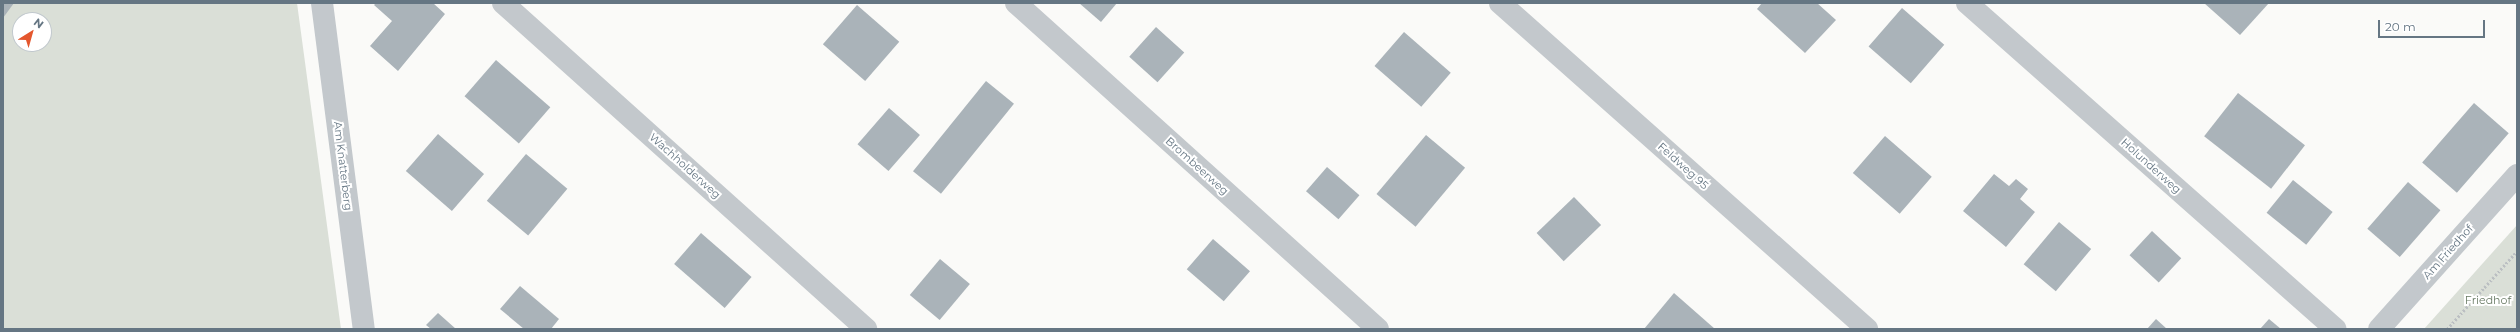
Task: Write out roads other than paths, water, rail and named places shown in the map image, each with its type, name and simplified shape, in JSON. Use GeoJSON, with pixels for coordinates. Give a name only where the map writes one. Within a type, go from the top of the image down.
{"type":"FeatureCollection","features":[{"type":"Feature","properties":{"kind":"street","name":"Am Knatterberg"},"geometry":{"type":"LineString","coordinates":[[322,3],[364,329]]}},
{"type":"Feature","properties":{"kind":"street","name":"Wachholderweg"},"geometry":{"type":"LineString","coordinates":[[503,3],[854,325]]}},
{"type":"Feature","properties":{"kind":"street","name":"Brombeerweg"},"geometry":{"type":"LineString","coordinates":[[1016,3],[1378,329]]}},
{"type":"Feature","properties":{"kind":"street","name":"Feldweg 95"},"geometry":{"type":"LineString","coordinates":[[1500,3],[1867,329]]}},
{"type":"Feature","properties":{"kind":"street","name":"Holunderweg"},"geometry":{"type":"LineString","coordinates":[[1967,3],[2335,329]]}},
{"type":"Feature","properties":{"kind":"street","name":"Am Friedhof"},"geometry":{"type":"LineString","coordinates":[[2379,329],[2517,175]]}},
{"type":"Feature","properties":{"kind":"park label","name":"Friedhof"},"geometry":{"type":"Point","coordinates":[2488,300]}}]}
